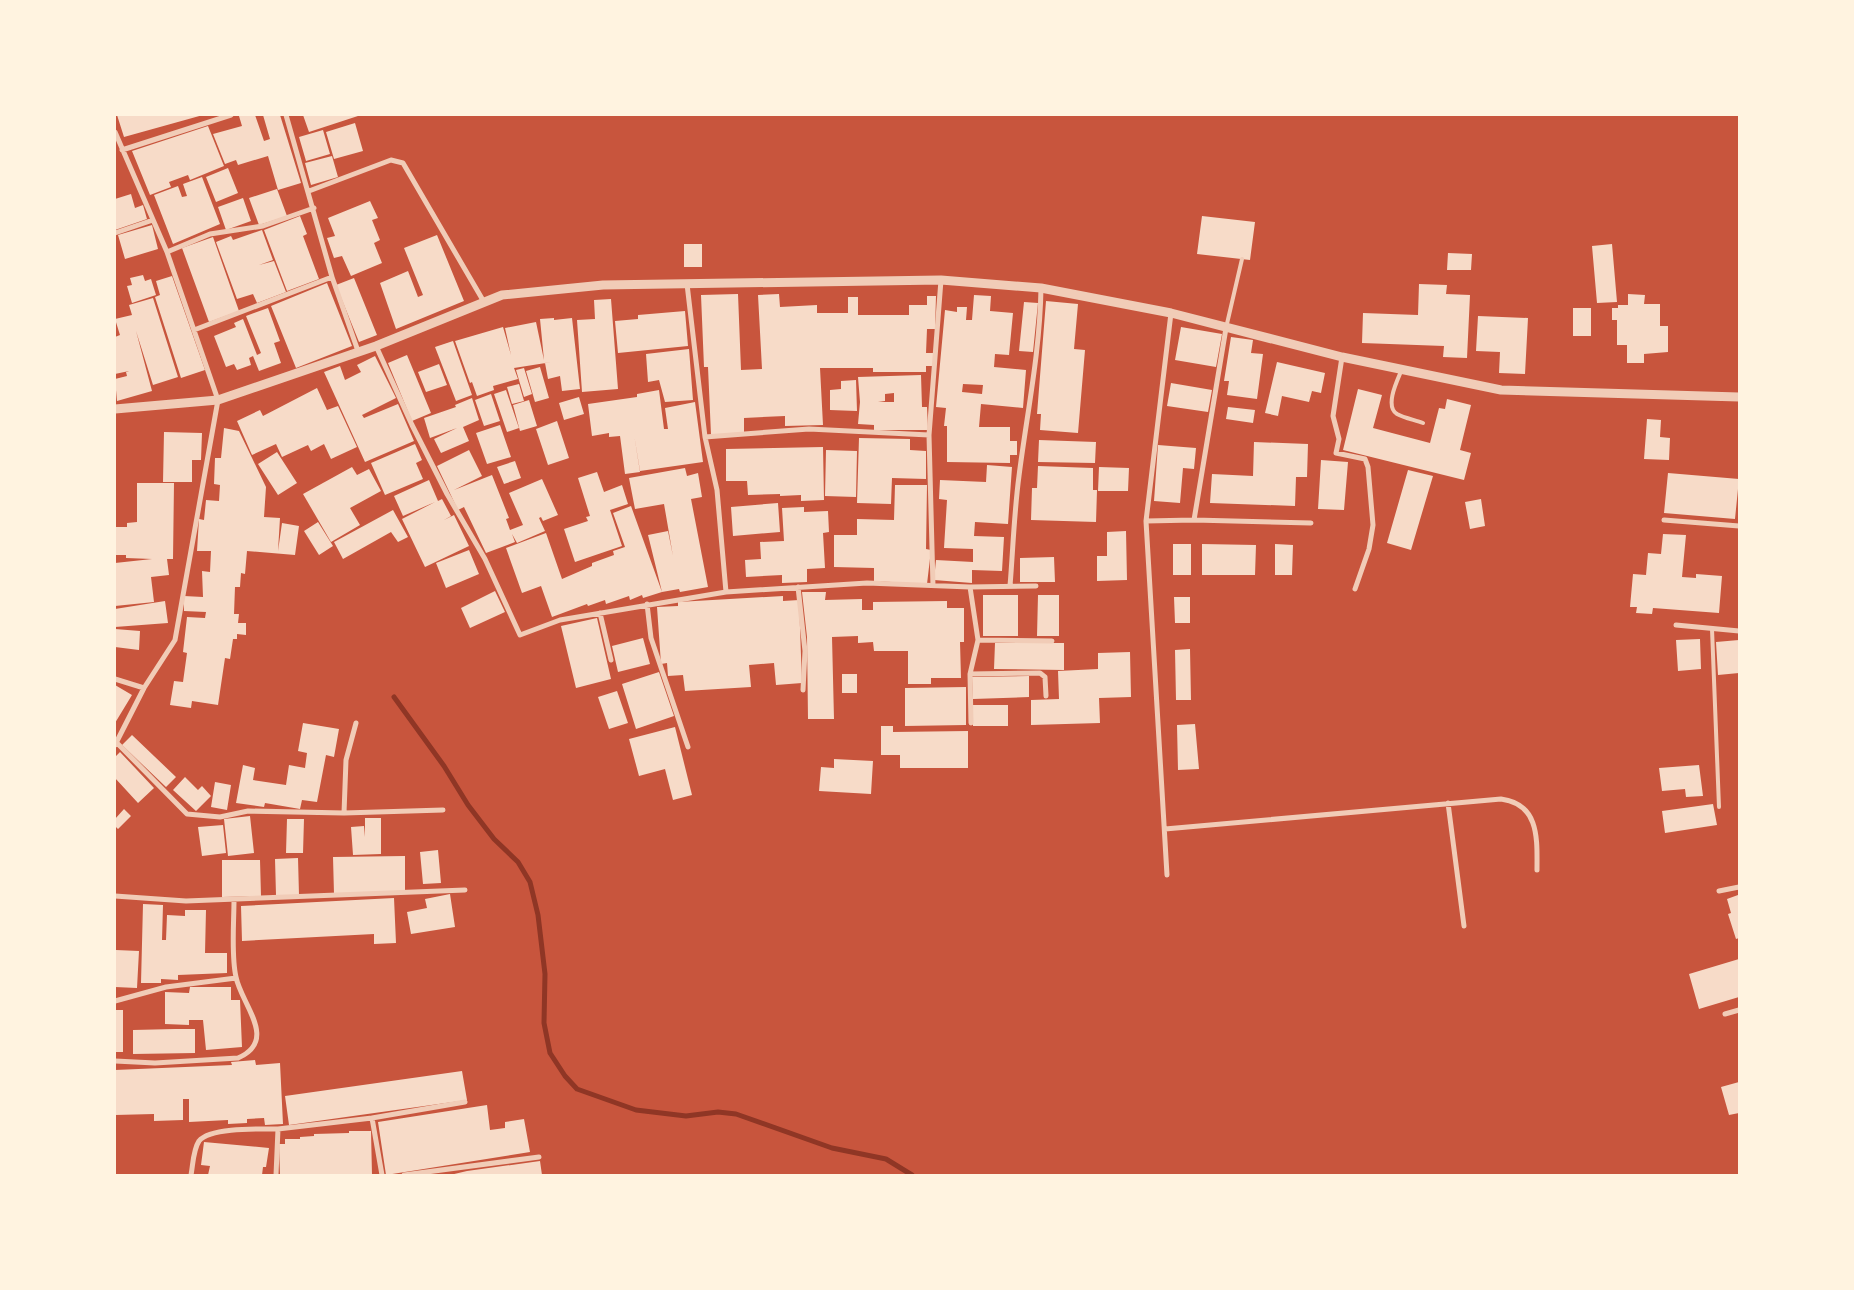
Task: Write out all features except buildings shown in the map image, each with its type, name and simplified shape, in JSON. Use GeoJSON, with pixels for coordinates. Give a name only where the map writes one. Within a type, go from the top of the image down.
{"type":"FeatureCollection","features":[{"type":"Feature","properties":{"kind":"street"},"geometry":{"type":"LineString","coordinates":[[122,150],[230,115]]}},
{"type":"Feature","properties":{"kind":"street"},"geometry":{"type":"LineString","coordinates":[[286,115],[314,208],[332,277],[358,351]]}},
{"type":"Feature","properties":{"kind":"street"},"geometry":{"type":"LineString","coordinates":[[115,132],[167,252],[218,400],[175,640],[144,688],[116,744],[187,814],[220,817],[248,811],[344,813],[443,810]]}},
{"type":"Feature","properties":{"kind":"street"},"geometry":{"type":"LineString","coordinates":[[309,191],[391,160],[404,164],[484,302]]}},
{"type":"Feature","properties":{"kind":"street"},"geometry":{"type":"LineString","coordinates":[[167,252],[210,234],[263,226],[314,208]]}},
{"type":"Feature","properties":{"kind":"street"},"geometry":{"type":"LineString","coordinates":[[115,233],[153,220]]}},
{"type":"Feature","properties":{"kind":"street"},"geometry":{"type":"LineString","coordinates":[[194,330],[332,277]]}},
{"type":"Feature","properties":{"kind":"street"},"geometry":{"type":"LineString","coordinates":[[933,586],[929,435],[941,280]]}},
{"type":"Feature","properties":{"kind":"street"},"geometry":{"type":"LineString","coordinates":[[115,409],[218,400],[376,346],[502,295],[603,285],[941,280],[1041,288],[1171,314],[1342,357],[1500,390],[1739,397]]}},
{"type":"Feature","properties":{"kind":"street"},"geometry":{"type":"LineString","coordinates":[[687,284],[705,437],[716,490],[726,592]]}},
{"type":"Feature","properties":{"kind":"street"},"geometry":{"type":"LineString","coordinates":[[1010,586],[1018,477],[1033,390],[1039,334],[1041,288]]}},
{"type":"Feature","properties":{"kind":"street"},"geometry":{"type":"LineString","coordinates":[[1167,875],[1146,521],[1171,314]]}},
{"type":"Feature","properties":{"kind":"street"},"geometry":{"type":"LineString","coordinates":[[1194,520],[1226,328]]}},
{"type":"Feature","properties":{"kind":"street"},"geometry":{"type":"LineString","coordinates":[[376,346],[412,425],[447,494],[485,559],[520,635],[560,620],[726,592],[867,583],[970,587],[1036,586]]}},
{"type":"Feature","properties":{"kind":"street"},"geometry":{"type":"LineString","coordinates":[[1342,357],[1334,416],[1339,438],[1336,453],[1365,459],[1368,467],[1372,525],[1369,548],[1355,589]]}},
{"type":"Feature","properties":{"kind":"street"},"geometry":{"type":"LineString","coordinates":[[705,437],[809,429],[929,435]]}},
{"type":"Feature","properties":{"kind":"street"},"geometry":{"type":"LineString","coordinates":[[1146,521],[1194,520],[1311,523]]}},
{"type":"Feature","properties":{"kind":"street"},"geometry":{"type":"LineString","coordinates":[[1664,520],[1739,526]]}},
{"type":"Feature","properties":{"kind":"street"},"geometry":{"type":"LineString","coordinates":[[798,587],[805,651],[803,690]]}},
{"type":"Feature","properties":{"kind":"street"},"geometry":{"type":"LineString","coordinates":[[970,587],[978,640],[970,674],[971,723]]}},
{"type":"Feature","properties":{"kind":"street"},"geometry":{"type":"LineString","coordinates":[[647,604],[652,638],[688,748]]}},
{"type":"Feature","properties":{"kind":"street"},"geometry":{"type":"LineString","coordinates":[[600,613],[611,660]]}},
{"type":"Feature","properties":{"kind":"street"},"geometry":{"type":"LineString","coordinates":[[1676,625],[1739,631]]}},
{"type":"Feature","properties":{"kind":"street"},"geometry":{"type":"LineString","coordinates":[[978,640],[1052,641]]}},
{"type":"Feature","properties":{"kind":"street"},"geometry":{"type":"LineString","coordinates":[[970,674],[1040,673],[1045,677],[1046,696]]}},
{"type":"Feature","properties":{"kind":"street"},"geometry":{"type":"LineString","coordinates":[[115,679],[144,688]]}},
{"type":"Feature","properties":{"kind":"street"},"geometry":{"type":"LineString","coordinates":[[344,813],[346,760],[356,723]]}},
{"type":"Feature","properties":{"kind":"street"},"geometry":{"type":"LineString","coordinates":[[1165,830],[1501,799],[1510,800],[1523,807],[1532,820],[1535,830],[1537,870]]}},
{"type":"Feature","properties":{"kind":"street"},"geometry":{"type":"LineString","coordinates":[[1448,803],[1464,926]]}},
{"type":"Feature","properties":{"kind":"street"},"geometry":{"type":"LineString","coordinates":[[1719,891],[1739,887]]}},
{"type":"Feature","properties":{"kind":"street"},"geometry":{"type":"LineString","coordinates":[[115,896],[186,901],[465,890]]}},
{"type":"Feature","properties":{"kind":"street"},"geometry":{"type":"LineString","coordinates":[[115,1061],[155,1063],[238,1058],[249,1053],[256,1040],[255,1022],[236,978],[234,900]]}},
{"type":"Feature","properties":{"kind":"street"},"geometry":{"type":"LineString","coordinates":[[115,1002],[166,988],[236,978]]}},
{"type":"Feature","properties":{"kind":"street"},"geometry":{"type":"LineString","coordinates":[[1725,1014],[1739,1010]]}},
{"type":"Feature","properties":{"kind":"street"},"geometry":{"type":"LineString","coordinates":[[191,1175],[198,1142],[204,1136],[225,1131],[278,1129],[372,1118],[465,1102]]}},
{"type":"Feature","properties":{"kind":"street"},"geometry":{"type":"LineString","coordinates":[[372,1118],[382,1175]]}},
{"type":"Feature","properties":{"kind":"street"},"geometry":{"type":"LineString","coordinates":[[276,1175],[278,1129]]}},
{"type":"Feature","properties":{"kind":"street"},"geometry":{"type":"LineString","coordinates":[[404,1175],[539,1158]]}},
{"type":"Feature","properties":{"kind":"lane"},"geometry":{"type":"LineString","coordinates":[[1226,328],[1242,259]]}},
{"type":"Feature","properties":{"kind":"lane"},"geometry":{"type":"LineString","coordinates":[[1402,369],[1392,402],[1392,409],[1396,413],[1423,423]]}},
{"type":"Feature","properties":{"kind":"lane"},"geometry":{"type":"LineString","coordinates":[[1712,629],[1718,807]]}},
{"type":"Feature","properties":{"kind":"waterway"},"geometry":{"type":"LineString","coordinates":[[394,697],[444,766],[468,805],[494,839],[518,862],[530,882],[538,915],[545,974],[544,1023],[550,1053],[565,1076],[577,1089],[636,1110],[686,1116],[718,1112],[736,1114],[832,1148],[886,1159],[912,1175]]}}]}
